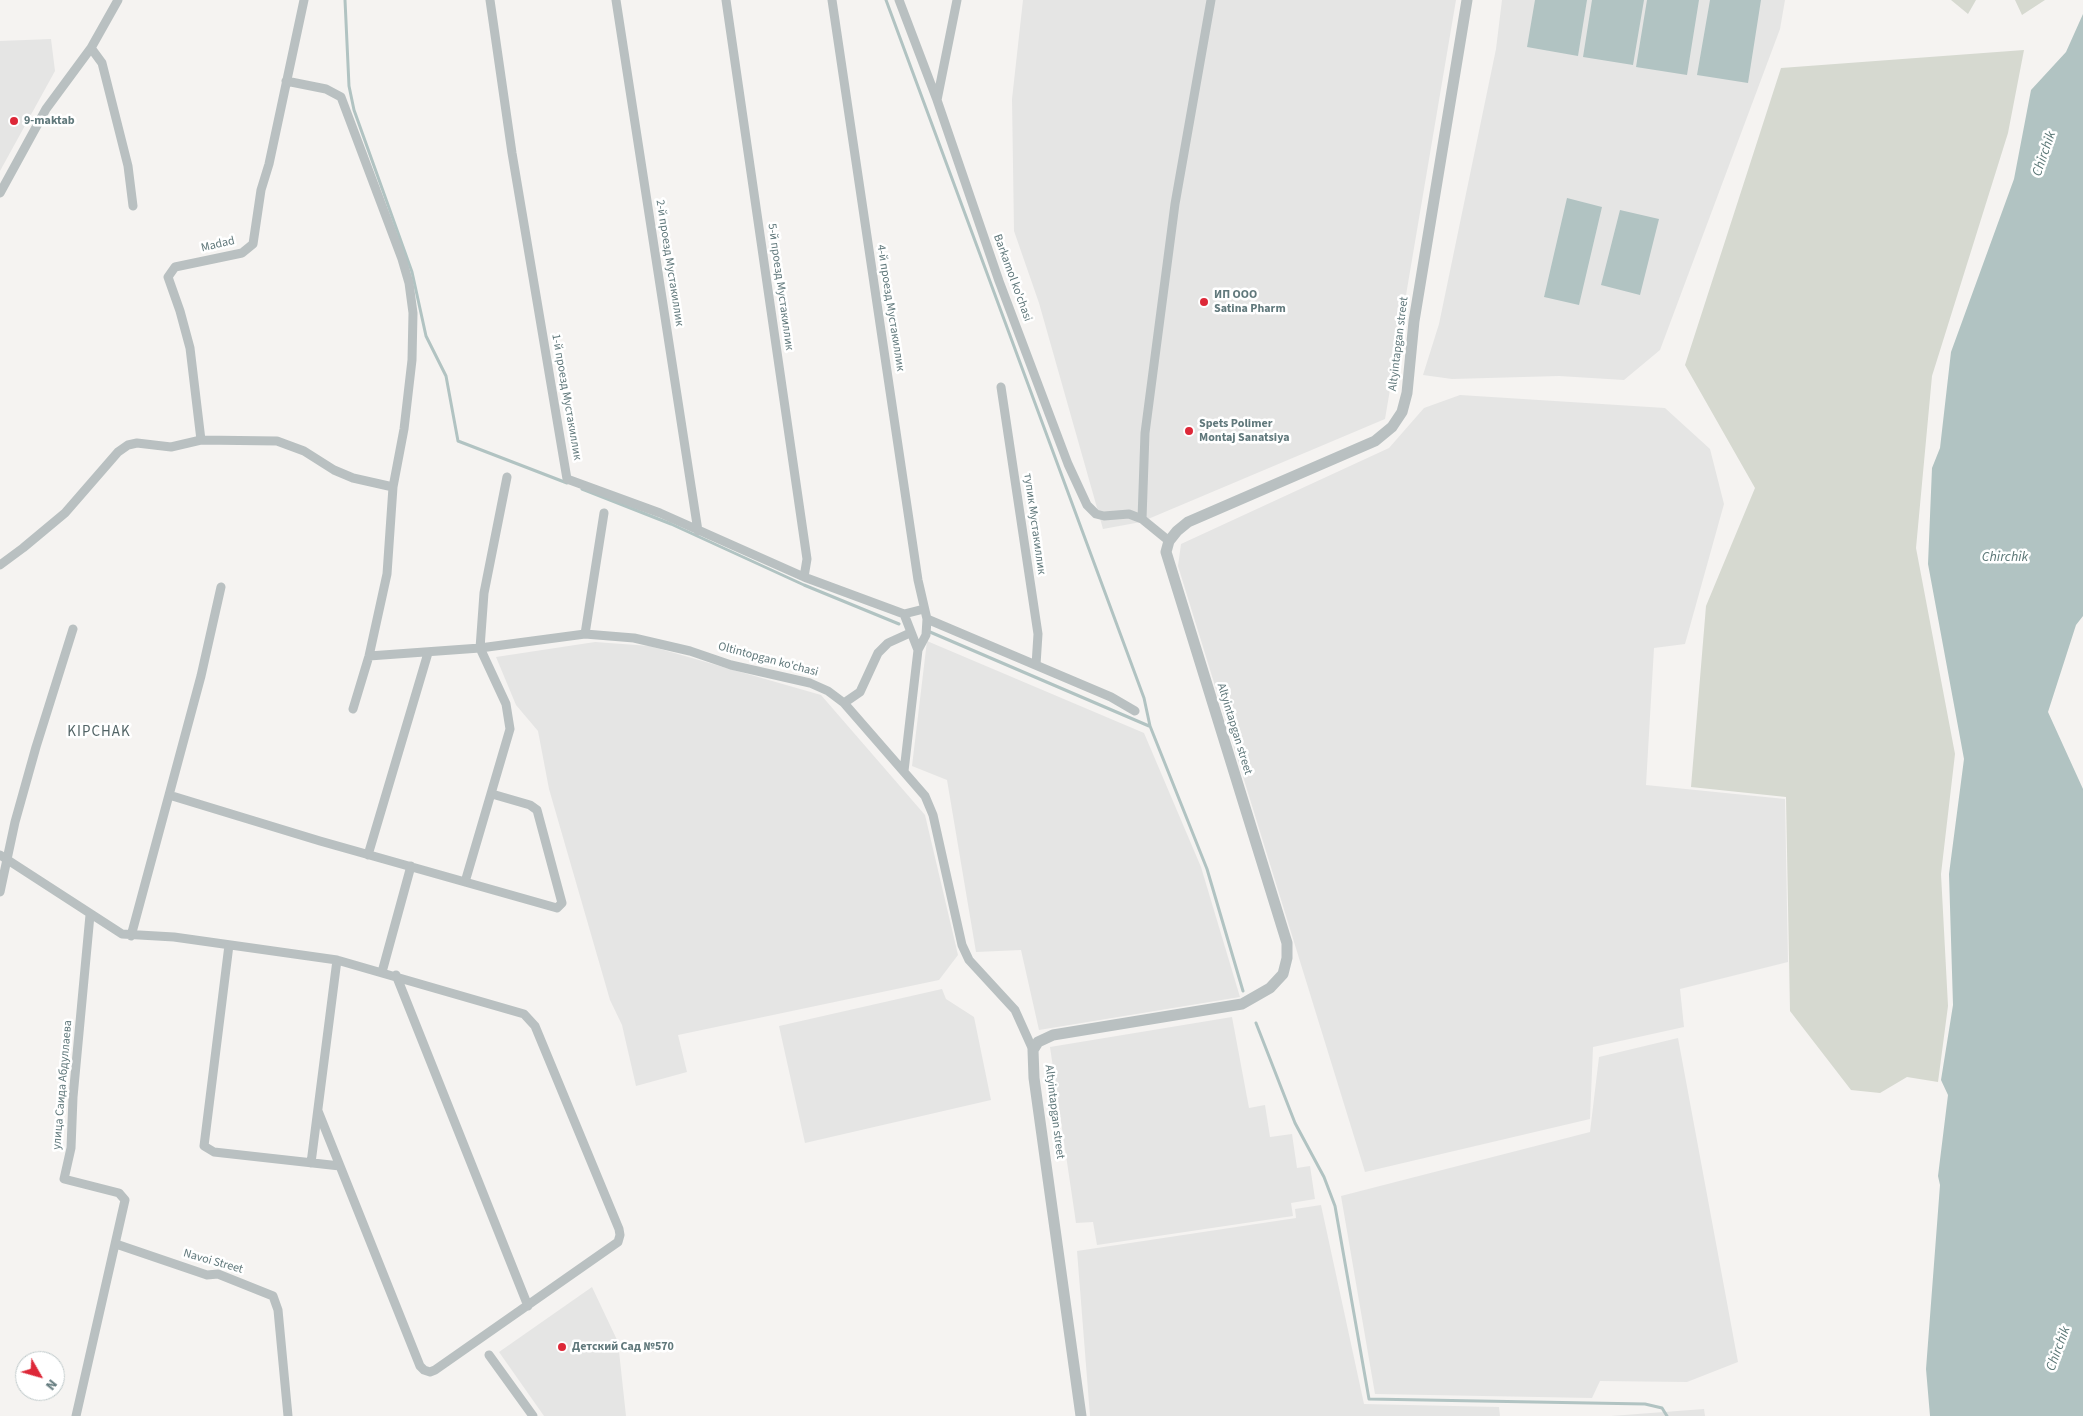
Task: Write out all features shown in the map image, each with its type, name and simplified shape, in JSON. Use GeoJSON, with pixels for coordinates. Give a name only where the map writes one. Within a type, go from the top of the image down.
{"type":"FeatureCollection","features":[{"type":"Feature","properties":{"kind":"street"},"geometry":{"type":"LineString","coordinates":[[0,193],[46,108],[91,48],[118,0]]}},
{"type":"Feature","properties":{"kind":"street","name":"Madad"},"geometry":{"type":"LineString","coordinates":[[201,440],[190,348],[168,277],[175,267],[242,253],[253,244],[261,190],[269,164],[304,0]]}},
{"type":"Feature","properties":{"kind":"street","name":"1-й проезд Мустакиллик"},"geometry":{"type":"LineString","coordinates":[[490,0],[512,153],[567,478],[660,513],[804,577],[904,614]]}},
{"type":"Feature","properties":{"kind":"street","name":"2-й проезд Мустакиллик"},"geometry":{"type":"LineString","coordinates":[[616,0],[698,531]]}},
{"type":"Feature","properties":{"kind":"street","name":"5-й проезд Мустакиллик"},"geometry":{"type":"LineString","coordinates":[[726,0],[807,560],[804,577]]}},
{"type":"Feature","properties":{"kind":"street","name":"4-й проезд Мустакиллик"},"geometry":{"type":"LineString","coordinates":[[832,0],[861,202],[927,619]]}},
{"type":"Feature","properties":{"kind":"street","name":"Barkamol ko'chasi"},"geometry":{"type":"LineString","coordinates":[[899,0],[937,100],[998,281],[1068,464],[1088,505],[1096,514],[1104,516],[1129,514],[1142,519],[1169,541]]}},
{"type":"Feature","properties":{"kind":"street"},"geometry":{"type":"LineString","coordinates":[[937,100],[957,0]]}},
{"type":"Feature","properties":{"kind":"street"},"geometry":{"type":"LineString","coordinates":[[1142,519],[1146,433],[1175,204],[1211,0]]}},
{"type":"Feature","properties":{"kind":"street","name":"Altyintapgan street"},"geometry":{"type":"LineString","coordinates":[[1081,1416],[1034,1078],[1033,1050],[1038,1042],[1053,1035],[1242,1004],[1270,988],[1283,974],[1287,958],[1286,943],[1166,559],[1166,552],[1169,541],[1177,530],[1188,522],[1376,442],[1392,427],[1402,412],[1407,393],[1414,321],[1467,0]]}},
{"type":"Feature","properties":{"kind":"street"},"geometry":{"type":"LineString","coordinates":[[91,48],[102,62],[128,166],[133,206]]}},
{"type":"Feature","properties":{"kind":"street"},"geometry":{"type":"LineString","coordinates":[[286,81],[326,88],[341,97],[409,282],[413,313],[412,360],[404,429],[393,487],[386,574],[369,656],[352,709]]}},
{"type":"Feature","properties":{"kind":"street","name":"тупик Мустакиллик"},"geometry":{"type":"LineString","coordinates":[[1001,387],[1038,634],[1036,665]]}},
{"type":"Feature","properties":{"kind":"street"},"geometry":{"type":"LineString","coordinates":[[0,565],[59,518],[118,452],[128,445],[148,444],[172,447],[201,440],[262,440],[290,444],[340,472],[373,483],[393,487]]}},
{"type":"Feature","properties":{"kind":"street"},"geometry":{"type":"LineString","coordinates":[[465,882],[510,729],[510,718],[506,704],[480,648],[484,592],[507,477]]}},
{"type":"Feature","properties":{"kind":"street"},"geometry":{"type":"LineString","coordinates":[[585,634],[604,513]]}},
{"type":"Feature","properties":{"kind":"street"},"geometry":{"type":"LineString","coordinates":[[131,936],[201,676],[221,587]]}},
{"type":"Feature","properties":{"kind":"street"},"geometry":{"type":"LineString","coordinates":[[918,650],[904,614],[924,609]]}},
{"type":"Feature","properties":{"kind":"street"},"geometry":{"type":"LineString","coordinates":[[904,770],[918,650],[926,635],[927,619],[1111,697],[1135,711]]}},
{"type":"Feature","properties":{"kind":"street"},"geometry":{"type":"LineString","coordinates":[[0,892],[3,857],[73,629]]}},
{"type":"Feature","properties":{"kind":"street"},"geometry":{"type":"LineString","coordinates":[[844,703],[860,692],[878,653],[888,643],[910,633]]}},
{"type":"Feature","properties":{"kind":"street","name":"Oltintopgan ko'chasi"},"geometry":{"type":"LineString","coordinates":[[369,656],[480,648],[585,634],[634,638],[690,651],[732,665],[810,683],[844,703],[925,796],[933,815],[962,945],[969,960],[1016,1010],[1033,1050]]}},
{"type":"Feature","properties":{"kind":"street"},"geometry":{"type":"LineString","coordinates":[[368,855],[428,653]]}},
{"type":"Feature","properties":{"kind":"street"},"geometry":{"type":"LineString","coordinates":[[169,795],[368,855],[557,908],[562,903],[537,810],[530,805],[492,794]]}},
{"type":"Feature","properties":{"kind":"street"},"geometry":{"type":"LineString","coordinates":[[3,857],[115,931],[131,936],[174,937],[337,960],[396,975],[515,1010],[531,1020],[619,1229],[618,1242],[435,1370],[430,1372],[424,1370],[420,1366],[317,1110]]}},
{"type":"Feature","properties":{"kind":"street"},"geometry":{"type":"LineString","coordinates":[[382,972],[411,866]]}},
{"type":"Feature","properties":{"kind":"street","name":"улица Саида Абдуллаева"},"geometry":{"type":"LineString","coordinates":[[76,1416],[125,1205],[123,1196],[64,1179],[71,1148],[73,1097],[90,915]]}},
{"type":"Feature","properties":{"kind":"street"},"geometry":{"type":"LineString","coordinates":[[229,945],[204,1146],[214,1152],[340,1166]]}},
{"type":"Feature","properties":{"kind":"street"},"geometry":{"type":"LineString","coordinates":[[311,1163],[337,960]]}},
{"type":"Feature","properties":{"kind":"street"},"geometry":{"type":"LineString","coordinates":[[396,975],[528,1306]]}},
{"type":"Feature","properties":{"kind":"street","name":"Navoi Street"},"geometry":{"type":"LineString","coordinates":[[116,1244],[207,1275],[218,1274],[273,1296],[278,1310],[288,1416]]}},
{"type":"Feature","properties":{"kind":"street"},"geometry":{"type":"LineString","coordinates":[[489,1355],[532,1416]]}},
{"type":"Feature","properties":{"kind":"shaded area"},"geometry":{"type":"Polygon","coordinates":[[[1023,0],[1456,0],[1385,419],[1141,522],[1103,529],[1039,303],[1014,231],[1012,99],[1023,0]]]}},
{"type":"Feature","properties":{"kind":"shaded area"},"geometry":{"type":"Polygon","coordinates":[[[1502,0],[1785,0],[1780,29],[1660,350],[1624,380],[1559,376],[1452,379],[1423,375],[1439,324],[1496,49],[1502,0]]]}},
{"type":"Feature","properties":{"kind":"shaded area"},"geometry":{"type":"Polygon","coordinates":[[[1951,0],[1976,0],[1968,14],[1951,0]]]}},
{"type":"Feature","properties":{"kind":"shaded area"},"geometry":{"type":"Polygon","coordinates":[[[2015,0],[2045,0],[2022,15],[2015,0]]]}},
{"type":"Feature","properties":{"kind":"shaded area","name":"9-maktab"},"geometry":{"type":"Polygon","coordinates":[[[51,39],[55,71],[0,171],[0,41],[51,39]]]}},
{"type":"Feature","properties":{"kind":"shaded area"},"geometry":{"type":"Polygon","coordinates":[[[2024,50],[2008,133],[1932,376],[1916,548],[1955,754],[1941,874],[1948,1006],[1938,1082],[1907,1077],[1880,1093],[1851,1090],[1790,1011],[1786,797],[1691,787],[1706,606],[1755,488],[1685,365],[1781,68],[2024,50]]]}},
{"type":"Feature","properties":{"kind":"shaded area"},"geometry":{"type":"Polygon","coordinates":[[[1460,395],[1665,408],[1710,449],[1724,504],[1685,644],[1654,648],[1646,785],[1785,799],[1788,962],[1680,989],[1684,1027],[1593,1047],[1590,1119],[1365,1172],[1178,566],[1181,544],[1389,448],[1424,408],[1460,395]]]}},
{"type":"Feature","properties":{"kind":"shaded area"},"geometry":{"type":"Polygon","coordinates":[[[927,641],[1144,733],[1201,867],[1240,997],[1039,1030],[1021,950],[976,952],[947,780],[912,766],[927,641]]]}},
{"type":"Feature","properties":{"kind":"shaded area"},"geometry":{"type":"Polygon","coordinates":[[[595,642],[650,646],[821,695],[925,815],[958,955],[939,980],[678,1035],[687,1072],[636,1086],[622,1025],[610,1000],[549,789],[538,731],[516,705],[496,657],[595,642]]]}},
{"type":"Feature","properties":{"kind":"shaded area"},"geometry":{"type":"Polygon","coordinates":[[[942,989],[946,999],[974,1017],[991,1100],[805,1143],[779,1026],[942,989]]]}},
{"type":"Feature","properties":{"kind":"shaded area"},"geometry":{"type":"Polygon","coordinates":[[[1232,1017],[1249,1108],[1265,1105],[1270,1137],[1292,1134],[1297,1168],[1310,1166],[1315,1199],[1291,1203],[1293,1216],[1097,1245],[1093,1222],[1076,1223],[1050,1047],[1232,1017]]]}},
{"type":"Feature","properties":{"kind":"shaded area"},"geometry":{"type":"Polygon","coordinates":[[[1678,1038],[1738,1362],[1687,1382],[1600,1381],[1592,1398],[1375,1394],[1341,1196],[1590,1132],[1599,1057],[1678,1038]]]}},
{"type":"Feature","properties":{"kind":"shaded area"},"geometry":{"type":"Polygon","coordinates":[[[1321,1205],[1364,1404],[1499,1407],[1500,1416],[1090,1416],[1077,1251],[1296,1218],[1295,1209],[1321,1205]]]}},
{"type":"Feature","properties":{"kind":"shaded area","name":"Детский Сад №570"},"geometry":{"type":"Polygon","coordinates":[[[592,1287],[618,1342],[626,1416],[544,1416],[499,1352],[592,1287]]]}},
{"type":"Feature","properties":{"kind":"shaded area"},"geometry":{"type":"Polygon","coordinates":[[[1704,1409],[1705,1416],[1611,1416],[1704,1409]]]}},
{"type":"Feature","properties":{"kind":"water"},"geometry":{"type":"Polygon","coordinates":[[[1535,0],[1587,0],[1578,56],[1527,47],[1535,0]]]}},
{"type":"Feature","properties":{"kind":"water"},"geometry":{"type":"Polygon","coordinates":[[[1592,0],[1644,0],[1633,65],[1583,57],[1592,0]]]}},
{"type":"Feature","properties":{"kind":"water"},"geometry":{"type":"Polygon","coordinates":[[[1647,0],[1699,0],[1687,75],[1636,67],[1647,0]]]}},
{"type":"Feature","properties":{"kind":"water"},"geometry":{"type":"Polygon","coordinates":[[[1710,0],[1761,0],[1748,83],[1697,75],[1710,0]]]}},
{"type":"Feature","properties":{"kind":"water","name":"Chirchik"},"geometry":{"type":"Polygon","coordinates":[[[2083,14],[2083,616],[2076,625],[2048,712],[2083,789],[2083,1416],[1930,1416],[1926,1369],[1940,1185],[1938,1176],[1948,1095],[1941,1080],[1953,1005],[1949,874],[1964,759],[1928,564],[1932,468],[1940,448],[1951,352],[2014,179],[2031,90],[2066,52],[2083,14]]]}},
{"type":"Feature","properties":{"kind":"water"},"geometry":{"type":"Polygon","coordinates":[[[1567,198],[1602,207],[1579,305],[1544,297],[1567,198]]]}},
{"type":"Feature","properties":{"kind":"water"},"geometry":{"type":"Polygon","coordinates":[[[1620,210],[1659,219],[1640,295],[1601,285],[1620,210]]]}},
{"type":"Feature","properties":{"kind":"waterway"},"geometry":{"type":"LineString","coordinates":[[345,0],[349,86],[354,110],[412,272],[426,336],[446,376],[458,441],[567,483]]}},
{"type":"Feature","properties":{"kind":"waterway"},"geometry":{"type":"LineString","coordinates":[[886,0],[1144,698],[1150,726],[1207,869],[1243,991]]}},
{"type":"Feature","properties":{"kind":"waterway"},"geometry":{"type":"LineString","coordinates":[[582,489],[671,524],[804,585],[899,624]]}},
{"type":"Feature","properties":{"kind":"waterway"},"geometry":{"type":"LineString","coordinates":[[930,632],[1149,726]]}},
{"type":"Feature","properties":{"kind":"waterway"},"geometry":{"type":"LineString","coordinates":[[1256,1023],[1295,1123],[1324,1177],[1335,1206],[1369,1399],[1645,1404],[1662,1408],[1667,1416]]}},
{"type":"Feature","properties":{"kind":"place","name":"9-maktab"},"geometry":{"type":"Point","coordinates":[14,121]}},
{"type":"Feature","properties":{"kind":"place","name":"ИП ООО Satina Pharm"},"geometry":{"type":"Point","coordinates":[1204,302]}},
{"type":"Feature","properties":{"kind":"place","name":"Spets Polimer Montaj Sanatsiya"},"geometry":{"type":"Point","coordinates":[1189,431]}},
{"type":"Feature","properties":{"kind":"place","name":"Детский Сад №570"},"geometry":{"type":"Point","coordinates":[562,1347]}},
{"type":"Feature","properties":{"kind":"district","name":"KIPCHAK"},"geometry":{"type":"Point","coordinates":[99,733]}}]}
